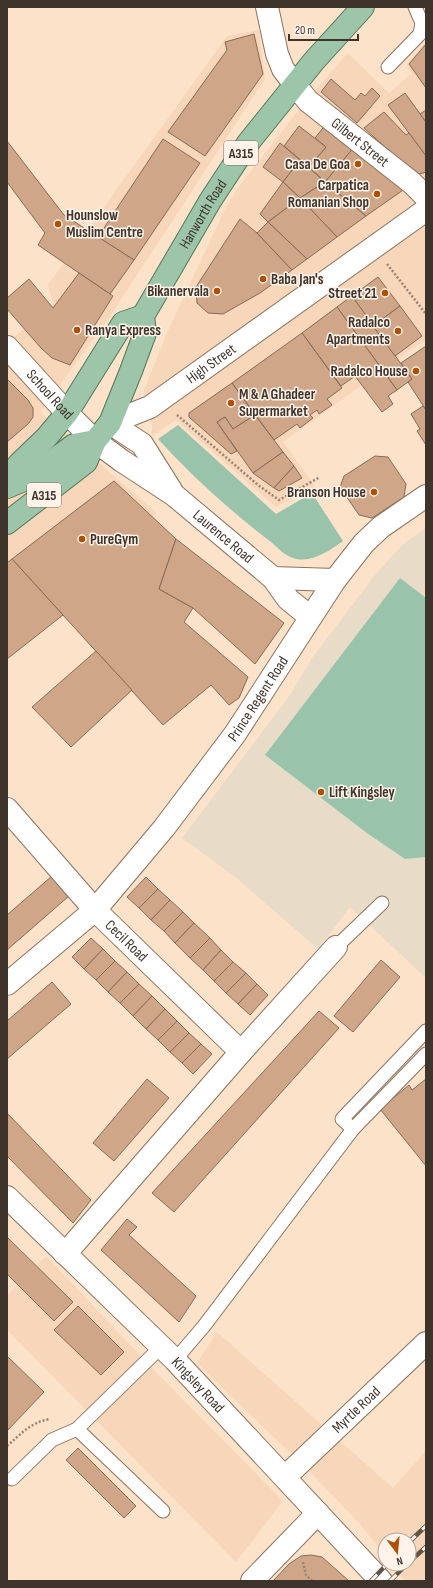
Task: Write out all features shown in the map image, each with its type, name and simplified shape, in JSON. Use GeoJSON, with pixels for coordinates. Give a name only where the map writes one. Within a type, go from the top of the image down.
{"type":"FeatureCollection","features":[{"type":"Feature","properties":{"kind":"main road","name":"Hanworth Road"},"geometry":{"type":"LineString","coordinates":[[143,316],[210,201],[248,143],[314,61],[363,7]]}},
{"type":"Feature","properties":{"kind":"main road","name":"A315"},"geometry":{"type":"LineString","coordinates":[[7,478],[46,438],[66,414],[123,323],[143,316],[145,333],[110,423]]}},
{"type":"Feature","properties":{"kind":"main road","name":"High Street"},"geometry":{"type":"LineString","coordinates":[[7,523],[86,462],[95,441],[110,423]]}},
{"type":"Feature","properties":{"kind":"main road"},"geometry":{"type":"LineString","coordinates":[[7,487],[31,477],[74,445],[95,441]]}},
{"type":"Feature","properties":{"kind":"street","name":"Gilbert Street"},"geometry":{"type":"LineString","coordinates":[[267,7],[277,54],[283,69],[308,102],[412,183],[426,197]]}},
{"type":"Feature","properties":{"kind":"street","name":"High Street"},"geometry":{"type":"LineString","coordinates":[[110,423],[150,407],[191,380],[426,210]]}},
{"type":"Feature","properties":{"kind":"street","name":"School Road"},"geometry":{"type":"LineString","coordinates":[[7,347],[66,414],[95,441]]}},
{"type":"Feature","properties":{"kind":"street","name":"Laurence Road"},"geometry":{"type":"LineString","coordinates":[[110,423],[142,444],[174,494]]}},
{"type":"Feature","properties":{"kind":"street","name":"Laurence Road"},"geometry":{"type":"LineString","coordinates":[[95,441],[122,461],[174,494],[273,578],[288,599],[310,617]]}},
{"type":"Feature","properties":{"kind":"street","name":"Prince Regent Road"},"geometry":{"type":"LineString","coordinates":[[95,910],[164,828],[235,734],[334,580],[364,543],[381,526],[426,496]]}},
{"type":"Feature","properties":{"kind":"street"},"geometry":{"type":"LineString","coordinates":[[273,578],[334,580]]}},
{"type":"Feature","properties":{"kind":"street"},"geometry":{"type":"LineString","coordinates":[[7,809],[95,910]]}},
{"type":"Feature","properties":{"kind":"street","name":"Cecil Road"},"geometry":{"type":"LineString","coordinates":[[7,984],[95,910],[241,1052]]}},
{"type":"Feature","properties":{"kind":"street"},"geometry":{"type":"LineString","coordinates":[[65,1254],[241,1052],[336,948]]}},
{"type":"Feature","properties":{"kind":"street","name":"Kingsley Road"},"geometry":{"type":"LineString","coordinates":[[7,1197],[168,1353],[286,1477],[381,1581]]}},
{"type":"Feature","properties":{"kind":"street","name":"Myrtle Road"},"geometry":{"type":"LineString","coordinates":[[286,1477],[426,1342]]}},
{"type":"Feature","properties":{"kind":"street"},"geometry":{"type":"LineString","coordinates":[[252,1581],[318,1513]]}},
{"type":"Feature","properties":{"kind":"lane"},"geometry":{"type":"LineString","coordinates":[[388,67],[420,34],[422,23],[415,7]]}},
{"type":"Feature","properties":{"kind":"lane"},"geometry":{"type":"LineString","coordinates":[[336,948],[382,903]]}},
{"type":"Feature","properties":{"kind":"lane"},"geometry":{"type":"LineString","coordinates":[[353,1129],[342,1119],[426,1031]]}},
{"type":"Feature","properties":{"kind":"lane"},"geometry":{"type":"LineString","coordinates":[[12,1479],[52,1440],[77,1429],[168,1353],[204,1326],[353,1129],[426,1054]]}},
{"type":"Feature","properties":{"kind":"lane"},"geometry":{"type":"LineString","coordinates":[[77,1429],[163,1511]]}},
{"type":"Feature","properties":{"kind":"path"},"geometry":{"type":"LineString","coordinates":[[390,268],[426,314]]}},
{"type":"Feature","properties":{"kind":"path"},"geometry":{"type":"LineString","coordinates":[[173,412],[258,485],[279,500],[320,477]]}},
{"type":"Feature","properties":{"kind":"path"},"geometry":{"type":"LineString","coordinates":[[302,1560],[306,1575],[312,1581]]}},
{"type":"Feature","properties":{"kind":"shaded area"},"geometry":{"type":"Polygon","coordinates":[[[259,30],[265,79],[109,318],[40,412],[157,513],[7,627],[7,343],[53,304],[48,285],[227,36],[259,30]]]}},
{"type":"Feature","properties":{"kind":"shaded area"},"geometry":{"type":"Polygon","coordinates":[[[426,41],[426,339],[283,442],[315,486],[276,507],[176,420],[152,436],[152,424],[143,393],[166,335],[225,209],[237,189],[304,103],[348,53],[389,93],[412,73],[406,66],[426,41]]]}},
{"type":"Feature","properties":{"kind":"shaded area","name":"Lift Kingsley"},"geometry":{"type":"Polygon","coordinates":[[[426,528],[426,978],[350,907],[318,949],[235,877],[182,838],[290,695],[312,658],[375,575],[402,545],[426,528]]]}},
{"type":"Feature","properties":{"kind":"shaded area"},"geometry":{"type":"Polygon","coordinates":[[[46,1256],[155,1371],[283,1501],[236,1562],[7,1330],[7,1295],[46,1256]]]}},
{"type":"Feature","properties":{"kind":"shaded area"},"geometry":{"type":"Polygon","coordinates":[[[217,1332],[393,1488],[426,1451],[426,1581],[405,1581],[398,1572],[417,1572],[417,1532],[377,1532],[377,1546],[360,1524],[310,1472],[197,1363],[217,1332]]]}},
{"type":"Feature","properties":{"kind":"green space"},"geometry":{"type":"Polygon","coordinates":[[[178,425],[276,514],[312,493],[343,541],[320,556],[313,558],[300,559],[290,557],[284,553],[212,493],[158,439],[178,425]]]}},
{"type":"Feature","properties":{"kind":"green space"},"geometry":{"type":"Polygon","coordinates":[[[400,578],[426,598],[426,857],[405,859],[367,833],[265,755],[400,578]]]}},
{"type":"Feature","properties":{"kind":"building"},"geometry":{"type":"Polygon","coordinates":[[[254,34],[263,74],[205,156],[168,132],[227,50],[225,42],[254,34]]]}},
{"type":"Feature","properties":{"kind":"building"},"geometry":{"type":"Polygon","coordinates":[[[426,44],[426,88],[409,64],[426,44]]]}},
{"type":"Feature","properties":{"kind":"building"},"geometry":{"type":"Polygon","coordinates":[[[331,79],[355,100],[361,93],[365,96],[372,88],[380,96],[357,123],[321,92],[331,79]]]}},
{"type":"Feature","properties":{"kind":"building"},"geometry":{"type":"Polygon","coordinates":[[[405,93],[426,122],[426,156],[388,105],[405,93]]]}},
{"type":"Feature","properties":{"kind":"building"},"geometry":{"type":"Polygon","coordinates":[[[426,110],[426,122],[420,114],[426,110]]]}},
{"type":"Feature","properties":{"kind":"building"},"geometry":{"type":"Polygon","coordinates":[[[384,112],[406,135],[409,133],[426,156],[426,171],[424,173],[415,174],[364,128],[384,112]]]}},
{"type":"Feature","properties":{"kind":"building"},"geometry":{"type":"Polygon","coordinates":[[[327,123],[355,146],[325,182],[309,167],[326,147],[315,138],[327,123]]]}},
{"type":"Feature","properties":{"kind":"building"},"geometry":{"type":"Polygon","coordinates":[[[299,126],[326,147],[309,167],[284,146],[299,126]]]}},
{"type":"Feature","properties":{"kind":"building"},"geometry":{"type":"Polygon","coordinates":[[[163,139],[200,163],[134,260],[98,237],[163,139]]]}},
{"type":"Feature","properties":{"kind":"building","name":"Hounslow Muslim Centre"},"geometry":{"type":"Polygon","coordinates":[[[7,141],[64,215],[134,260],[110,294],[38,245],[45,233],[7,182],[7,141]]]}},
{"type":"Feature","properties":{"kind":"building"},"geometry":{"type":"Polygon","coordinates":[[[280,143],[300,160],[283,182],[263,167],[280,143]]]}},
{"type":"Feature","properties":{"kind":"building","name":"Casa De Goa"},"geometry":{"type":"Polygon","coordinates":[[[355,146],[406,188],[366,216],[325,182],[355,146]]]}},
{"type":"Feature","properties":{"kind":"building"},"geometry":{"type":"Polygon","coordinates":[[[300,160],[325,182],[300,198],[283,182],[300,160]]]}},
{"type":"Feature","properties":{"kind":"building"},"geometry":{"type":"Polygon","coordinates":[[[283,182],[300,198],[268,222],[260,214],[283,182]]]}},
{"type":"Feature","properties":{"kind":"building"},"geometry":{"type":"Polygon","coordinates":[[[325,182],[366,216],[337,237],[300,198],[325,182]]]}},
{"type":"Feature","properties":{"kind":"building"},"geometry":{"type":"Polygon","coordinates":[[[300,198],[337,237],[307,259],[268,222],[300,198]]]}},
{"type":"Feature","properties":{"kind":"building"},"geometry":{"type":"Polygon","coordinates":[[[240,219],[257,233],[292,270],[260,293],[223,314],[208,313],[197,303],[196,287],[240,219]]]}},
{"type":"Feature","properties":{"kind":"building"},"geometry":{"type":"Polygon","coordinates":[[[268,222],[307,259],[292,270],[257,233],[268,222]]]}},
{"type":"Feature","properties":{"kind":"building"},"geometry":{"type":"Polygon","coordinates":[[[79,273],[113,296],[70,365],[52,358],[41,348],[7,309],[7,298],[29,279],[53,308],[79,273]]]}},
{"type":"Feature","properties":{"kind":"building"},"geometry":{"type":"Polygon","coordinates":[[[378,277],[400,306],[373,326],[352,296],[378,277]]]}},
{"type":"Feature","properties":{"kind":"building"},"geometry":{"type":"Polygon","coordinates":[[[352,296],[412,379],[397,390],[337,307],[352,296]]]}},
{"type":"Feature","properties":{"kind":"building","name":"Radalco Apartments"},"geometry":{"type":"Polygon","coordinates":[[[400,306],[422,336],[395,356],[373,326],[400,306]]]}},
{"type":"Feature","properties":{"kind":"building"},"geometry":{"type":"Polygon","coordinates":[[[337,307],[397,390],[388,396],[393,404],[382,412],[355,376],[341,386],[302,333],[337,307]]]}},
{"type":"Feature","properties":{"kind":"building"},"geometry":{"type":"Polygon","coordinates":[[[302,333],[342,388],[327,399],[332,405],[319,414],[317,410],[310,415],[313,418],[300,428],[297,424],[274,440],[232,383],[302,333]]]}},
{"type":"Feature","properties":{"kind":"building","name":"Radalco House"},"geometry":{"type":"Polygon","coordinates":[[[426,346],[426,410],[408,382],[412,379],[401,363],[426,346]]]}},
{"type":"Feature","properties":{"kind":"building"},"geometry":{"type":"Polygon","coordinates":[[[7,379],[28,400],[33,408],[33,417],[28,424],[7,442],[7,379]]]}},
{"type":"Feature","properties":{"kind":"building"},"geometry":{"type":"Polygon","coordinates":[[[232,383],[255,415],[233,429],[225,417],[217,422],[237,451],[231,454],[189,417],[189,413],[232,383]]]}},
{"type":"Feature","properties":{"kind":"building"},"geometry":{"type":"Polygon","coordinates":[[[423,406],[426,410],[426,445],[417,431],[420,429],[411,414],[423,406]]]}},
{"type":"Feature","properties":{"kind":"building"},"geometry":{"type":"Polygon","coordinates":[[[255,415],[283,452],[253,473],[217,422],[225,417],[233,429],[255,415]]]}},
{"type":"Feature","properties":{"kind":"building"},"geometry":{"type":"Polygon","coordinates":[[[283,452],[294,466],[274,488],[253,473],[283,452]]]}},
{"type":"Feature","properties":{"kind":"building","name":"Branson House"},"geometry":{"type":"Polygon","coordinates":[[[375,456],[388,457],[406,484],[404,497],[372,518],[359,515],[340,487],[344,476],[375,456]]]}},
{"type":"Feature","properties":{"kind":"building"},"geometry":{"type":"Polygon","coordinates":[[[294,466],[302,478],[279,491],[274,488],[294,466]]]}},
{"type":"Feature","properties":{"kind":"building"},"geometry":{"type":"Polygon","coordinates":[[[114,481],[176,539],[159,589],[193,608],[184,622],[248,677],[239,698],[229,705],[211,685],[163,725],[12,559],[114,481]]]}},
{"type":"Feature","properties":{"kind":"building"},"geometry":{"type":"Polygon","coordinates":[[[176,539],[284,623],[255,664],[193,608],[159,589],[176,539]]]}},
{"type":"Feature","properties":{"kind":"building"},"geometry":{"type":"Polygon","coordinates":[[[12,559],[63,615],[7,659],[7,563],[12,559]]]}},
{"type":"Feature","properties":{"kind":"building"},"geometry":{"type":"Polygon","coordinates":[[[96,651],[132,690],[71,747],[32,707],[96,651]]]}},
{"type":"Feature","properties":{"kind":"building"},"geometry":{"type":"Polygon","coordinates":[[[52,876],[69,896],[7,950],[7,915],[52,876]]]}},
{"type":"Feature","properties":{"kind":"building"},"geometry":{"type":"Polygon","coordinates":[[[146,877],[158,889],[139,908],[127,897],[146,877]]]}},
{"type":"Feature","properties":{"kind":"building"},"geometry":{"type":"Polygon","coordinates":[[[158,889],[170,900],[151,920],[139,908],[158,889]]]}},
{"type":"Feature","properties":{"kind":"building"},"geometry":{"type":"Polygon","coordinates":[[[170,900],[183,912],[164,931],[151,920],[170,900]]]}},
{"type":"Feature","properties":{"kind":"building"},"geometry":{"type":"Polygon","coordinates":[[[183,912],[194,923],[175,943],[164,931],[183,912]]]}},
{"type":"Feature","properties":{"kind":"building"},"geometry":{"type":"Polygon","coordinates":[[[194,923],[210,938],[190,958],[175,943],[194,923]]]}},
{"type":"Feature","properties":{"kind":"building"},"geometry":{"type":"Polygon","coordinates":[[[91,938],[103,949],[84,969],[72,957],[91,938]]]}},
{"type":"Feature","properties":{"kind":"building"},"geometry":{"type":"Polygon","coordinates":[[[210,938],[221,950],[203,970],[190,958],[210,938]]]}},
{"type":"Feature","properties":{"kind":"building"},"geometry":{"type":"Polygon","coordinates":[[[103,949],[115,961],[96,980],[84,969],[103,949]]]}},
{"type":"Feature","properties":{"kind":"building"},"geometry":{"type":"Polygon","coordinates":[[[221,950],[233,962],[214,981],[203,970],[221,950]]]}},
{"type":"Feature","properties":{"kind":"building"},"geometry":{"type":"Polygon","coordinates":[[[381,960],[400,977],[353,1032],[334,1016],[381,960]]]}},
{"type":"Feature","properties":{"kind":"building"},"geometry":{"type":"Polygon","coordinates":[[[115,961],[127,972],[108,992],[96,980],[115,961]]]}},
{"type":"Feature","properties":{"kind":"building"},"geometry":{"type":"Polygon","coordinates":[[[233,962],[246,973],[226,993],[214,981],[233,962]]]}},
{"type":"Feature","properties":{"kind":"building"},"geometry":{"type":"Polygon","coordinates":[[[127,972],[139,984],[120,1003],[108,992],[127,972]]]}},
{"type":"Feature","properties":{"kind":"building"},"geometry":{"type":"Polygon","coordinates":[[[246,973],[257,984],[238,1004],[226,993],[246,973]]]}},
{"type":"Feature","properties":{"kind":"building"},"geometry":{"type":"Polygon","coordinates":[[[52,982],[71,1004],[7,1059],[7,1021],[52,982]]]}},
{"type":"Feature","properties":{"kind":"building"},"geometry":{"type":"Polygon","coordinates":[[[139,984],[152,996],[133,1016],[120,1003],[139,984]]]}},
{"type":"Feature","properties":{"kind":"building"},"geometry":{"type":"Polygon","coordinates":[[[257,984],[268,995],[250,1015],[238,1004],[257,984]]]}},
{"type":"Feature","properties":{"kind":"building"},"geometry":{"type":"Polygon","coordinates":[[[152,996],[165,1009],[146,1029],[133,1016],[152,996]]]}},
{"type":"Feature","properties":{"kind":"building"},"geometry":{"type":"Polygon","coordinates":[[[165,1009],[177,1021],[158,1040],[146,1029],[165,1009]]]}},
{"type":"Feature","properties":{"kind":"building"},"geometry":{"type":"Polygon","coordinates":[[[319,1011],[339,1028],[174,1212],[152,1193],[319,1011]]]}},
{"type":"Feature","properties":{"kind":"building"},"geometry":{"type":"Polygon","coordinates":[[[177,1021],[189,1033],[170,1052],[158,1040],[177,1021]]]}},
{"type":"Feature","properties":{"kind":"building"},"geometry":{"type":"Polygon","coordinates":[[[189,1033],[201,1044],[182,1063],[170,1052],[189,1033]]]}},
{"type":"Feature","properties":{"kind":"building"},"geometry":{"type":"Polygon","coordinates":[[[201,1044],[212,1054],[193,1074],[182,1063],[201,1044]]]}},
{"type":"Feature","properties":{"kind":"building"},"geometry":{"type":"Polygon","coordinates":[[[147,1079],[169,1098],[114,1161],[93,1143],[147,1079]]]}},
{"type":"Feature","properties":{"kind":"building"},"geometry":{"type":"Polygon","coordinates":[[[426,1079],[426,1166],[380,1109],[409,1085],[412,1090],[426,1079]]]}},
{"type":"Feature","properties":{"kind":"building"},"geometry":{"type":"Polygon","coordinates":[[[7,1113],[91,1200],[73,1223],[7,1156],[7,1113]]]}},
{"type":"Feature","properties":{"kind":"building"},"geometry":{"type":"Polygon","coordinates":[[[127,1219],[137,1227],[129,1235],[196,1296],[179,1322],[101,1250],[127,1219]]]}},
{"type":"Feature","properties":{"kind":"building"},"geometry":{"type":"Polygon","coordinates":[[[7,1237],[73,1302],[54,1321],[7,1274],[7,1237]]]}},
{"type":"Feature","properties":{"kind":"building"},"geometry":{"type":"Polygon","coordinates":[[[78,1306],[124,1352],[101,1375],[54,1330],[78,1306]]]}},
{"type":"Feature","properties":{"kind":"building"},"geometry":{"type":"Polygon","coordinates":[[[7,1356],[44,1392],[7,1431],[7,1356]]]}},
{"type":"Feature","properties":{"kind":"building"},"geometry":{"type":"Polygon","coordinates":[[[78,1448],[136,1506],[124,1518],[66,1460],[78,1448]]]}},
{"type":"Feature","properties":{"kind":"building"},"geometry":{"type":"Polygon","coordinates":[[[311,1555],[322,1557],[349,1581],[273,1581],[289,1564],[301,1556],[311,1555]]]}},
{"type":"Feature","properties":{"kind":"railway"},"geometry":{"type":"LineString","coordinates":[[417,1534],[426,1526]]}},
{"type":"Feature","properties":{"kind":"railway"},"geometry":{"type":"LineString","coordinates":[[417,1555],[426,1547]]}},
{"type":"Feature","properties":{"kind":"railway"},"geometry":{"type":"LineString","coordinates":[[371,1581],[379,1572]]}},
{"type":"Feature","properties":{"kind":"railway"},"geometry":{"type":"LineString","coordinates":[[390,1581],[399,1572]]}},
{"type":"Feature","properties":{"kind":"place","name":"Casa De Goa"},"geometry":{"type":"Point","coordinates":[358,164]}},
{"type":"Feature","properties":{"kind":"place","name":"Carpatica Romanian Shop"},"geometry":{"type":"Point","coordinates":[377,194]}},
{"type":"Feature","properties":{"kind":"place","name":"Hounslow Muslim Centre"},"geometry":{"type":"Point","coordinates":[58,224]}},
{"type":"Feature","properties":{"kind":"place","name":"Baba Jan's"},"geometry":{"type":"Point","coordinates":[263,279]}},
{"type":"Feature","properties":{"kind":"place","name":"Bikanervala"},"geometry":{"type":"Point","coordinates":[217,291]}},
{"type":"Feature","properties":{"kind":"place","name":"Street 21"},"geometry":{"type":"Point","coordinates":[385,293]}},
{"type":"Feature","properties":{"kind":"place","name":"Ranya Express"},"geometry":{"type":"Point","coordinates":[77,330]}},
{"type":"Feature","properties":{"kind":"place","name":"Radalco Apartments"},"geometry":{"type":"Point","coordinates":[398,331]}},
{"type":"Feature","properties":{"kind":"place","name":"Radalco House"},"geometry":{"type":"Point","coordinates":[416,371]}},
{"type":"Feature","properties":{"kind":"place","name":"M & A Ghadeer Supermarket"},"geometry":{"type":"Point","coordinates":[231,403]}},
{"type":"Feature","properties":{"kind":"place","name":"Branson House"},"geometry":{"type":"Point","coordinates":[374,492]}},
{"type":"Feature","properties":{"kind":"place","name":"PureGym"},"geometry":{"type":"Point","coordinates":[82,539]}},
{"type":"Feature","properties":{"kind":"place","name":"Lift Kingsley"},"geometry":{"type":"Point","coordinates":[321,792]}}]}
